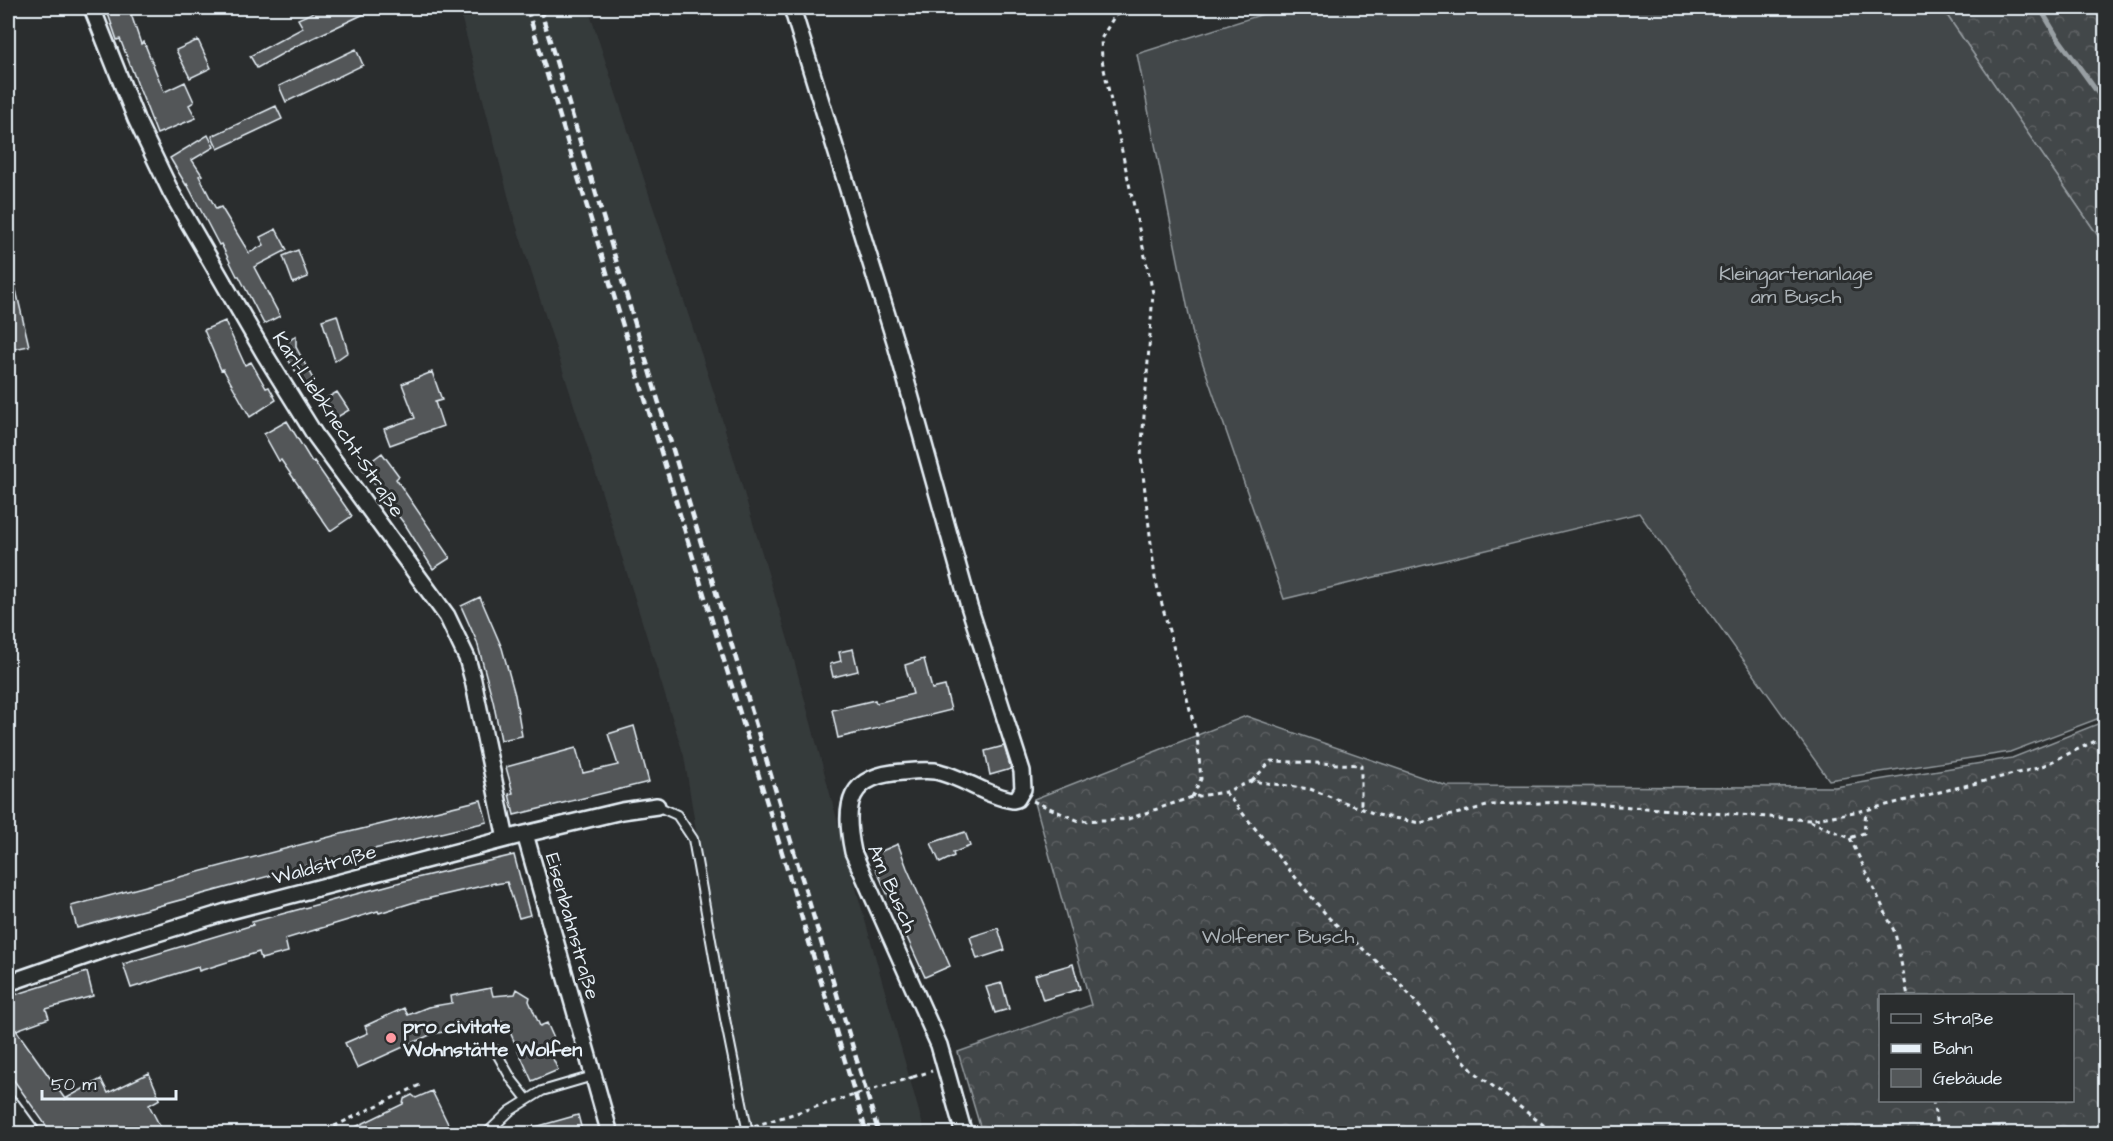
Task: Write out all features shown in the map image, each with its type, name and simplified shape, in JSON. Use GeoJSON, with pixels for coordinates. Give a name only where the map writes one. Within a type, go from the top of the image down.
{"type":"FeatureCollection","features":[{"type":"Feature","properties":{"kind":"main road"},"geometry":{"type":"LineString","coordinates":[[8,1108],[27,1134]]}},
{"type":"Feature","properties":{"kind":"street","name":"Karl-Liebknecht-Straße"},"geometry":{"type":"LineString","coordinates":[[92,8],[136,119],[160,171],[239,310],[315,435],[447,615],[458,636],[473,680],[506,839]]}},
{"type":"Feature","properties":{"kind":"street"},"geometry":{"type":"LineString","coordinates":[[792,8],[895,341],[972,616],[1022,771],[1023,789],[1020,795]]}},
{"type":"Feature","properties":{"kind":"street","name":"Am Busch"},"geometry":{"type":"LineString","coordinates":[[964,1134],[939,1044],[853,852],[848,831],[848,810],[854,793],[863,782],[892,772],[934,771],[958,778],[1008,800],[1017,799],[1020,795]]}},
{"type":"Feature","properties":{"kind":"street","name":"Waldstraße"},"geometry":{"type":"LineString","coordinates":[[8,983],[112,947],[226,912],[525,834],[622,811],[657,807]]}},
{"type":"Feature","properties":{"kind":"street","name":"Eisenbahnstraße"},"geometry":{"type":"LineString","coordinates":[[525,834],[610,1134]]}},
{"type":"Feature","properties":{"kind":"lane"},"geometry":{"type":"LineString","coordinates":[[657,807],[677,815],[693,839],[748,1133]]}},
{"type":"Feature","properties":{"kind":"lane"},"geometry":{"type":"LineString","coordinates":[[495,1050],[512,1080],[527,1099]]}},
{"type":"Feature","properties":{"kind":"lane"},"geometry":{"type":"LineString","coordinates":[[486,1134],[510,1111],[527,1099],[542,1091],[593,1076]]}},
{"type":"Feature","properties":{"kind":"path"},"geometry":{"type":"LineString","coordinates":[[1146,8],[1115,15],[1101,39],[1102,60],[1153,293],[1141,457],[1155,578],[1197,735],[1201,779],[1192,797]]}},
{"type":"Feature","properties":{"kind":"path"},"geometry":{"type":"LineString","coordinates":[[1252,781],[1310,789],[1378,815],[1420,823],[1491,805],[1564,802],[1809,820],[1866,810],[2038,768],[2106,736]]}},
{"type":"Feature","properties":{"kind":"path"},"geometry":{"type":"LineString","coordinates":[[1020,795],[1079,821],[1128,819],[1192,797],[1225,792],[1252,781],[1271,761],[1361,765],[1361,808]]}},
{"type":"Feature","properties":{"kind":"path"},"geometry":{"type":"LineString","coordinates":[[1225,792],[1329,918],[1398,981],[1472,1070],[1555,1134]]}},
{"type":"Feature","properties":{"kind":"path"},"geometry":{"type":"LineString","coordinates":[[1850,838],[1864,833],[1866,810]]}},
{"type":"Feature","properties":{"kind":"path"},"geometry":{"type":"LineString","coordinates":[[1809,820],[1850,838],[1895,933],[1908,994]]}},
{"type":"Feature","properties":{"kind":"path"},"geometry":{"type":"LineString","coordinates":[[728,1134],[913,1077]]}},
{"type":"Feature","properties":{"kind":"path"},"geometry":{"type":"LineString","coordinates":[[318,1134],[422,1084]]}},
{"type":"Feature","properties":{"kind":"path"},"geometry":{"type":"LineString","coordinates":[[1933,1102],[1938,1134]]}},
{"type":"Feature","properties":{"kind":"shaded area"},"geometry":{"type":"Polygon","coordinates":[[[459,8],[588,8],[715,396],[794,660],[925,1133],[755,1133],[726,1016],[684,756],[514,218],[459,8]]]}},
{"type":"Feature","properties":{"kind":"green space","name":"Kleingartenanlage am Busch"},"geometry":{"type":"Polygon","coordinates":[[[1282,8],[1942,8],[2105,246],[2105,716],[2010,752],[1829,780],[1639,513],[1284,599],[1193,335],[1137,54],[1282,8]]]}},
{"type":"Feature","properties":{"kind":"green space"},"geometry":{"type":"Polygon","coordinates":[[[1942,8],[2105,8],[2105,246],[1942,8]]]}},
{"type":"Feature","properties":{"kind":"green space","name":"Wolfener Busch"},"geometry":{"type":"Polygon","coordinates":[[[1246,716],[1447,786],[1835,787],[2012,758],[2105,721],[2105,1133],[982,1133],[958,1052],[1091,1005],[1034,799],[1246,716]]]}},
{"type":"Feature","properties":{"kind":"building"},"geometry":{"type":"Polygon","coordinates":[[[106,8],[129,8],[141,44],[144,42],[164,92],[185,82],[194,102],[189,105],[196,118],[157,134],[120,39],[117,40],[106,8]]]}},
{"type":"Feature","properties":{"kind":"building"},"geometry":{"type":"Polygon","coordinates":[[[323,8],[377,8],[296,46],[257,68],[250,56],[303,28],[298,19],[323,8]]]}},
{"type":"Feature","properties":{"kind":"building"},"geometry":{"type":"Polygon","coordinates":[[[198,40],[211,68],[190,78],[176,50],[198,40]]]}},
{"type":"Feature","properties":{"kind":"building"},"geometry":{"type":"Polygon","coordinates":[[[356,49],[363,65],[286,102],[279,86],[356,49]]]}},
{"type":"Feature","properties":{"kind":"building"},"geometry":{"type":"Polygon","coordinates":[[[276,106],[282,119],[218,149],[212,136],[276,106]]]}},
{"type":"Feature","properties":{"kind":"building"},"geometry":{"type":"Polygon","coordinates":[[[208,135],[214,147],[192,160],[202,175],[199,176],[216,209],[221,207],[249,253],[264,245],[260,237],[276,229],[287,250],[254,267],[280,316],[264,324],[221,244],[219,245],[187,184],[170,158],[208,135]]]}},
{"type":"Feature","properties":{"kind":"building"},"geometry":{"type":"Polygon","coordinates":[[[298,250],[308,277],[293,283],[283,256],[298,250]]]}},
{"type":"Feature","properties":{"kind":"building"},"geometry":{"type":"Polygon","coordinates":[[[13,277],[29,346],[8,350],[8,278],[13,277]]]}},
{"type":"Feature","properties":{"kind":"building"},"geometry":{"type":"Polygon","coordinates":[[[337,315],[348,352],[335,361],[322,320],[337,315]]]}},
{"type":"Feature","properties":{"kind":"building"},"geometry":{"type":"Polygon","coordinates":[[[225,321],[245,365],[251,362],[276,400],[250,417],[223,369],[221,370],[204,330],[225,321]]]}},
{"type":"Feature","properties":{"kind":"building"},"geometry":{"type":"Polygon","coordinates":[[[296,336],[296,347],[314,381],[305,386],[280,347],[296,336]]]}},
{"type":"Feature","properties":{"kind":"building"},"geometry":{"type":"Polygon","coordinates":[[[432,372],[442,400],[435,402],[443,426],[390,445],[384,429],[415,418],[402,384],[432,372]]]}},
{"type":"Feature","properties":{"kind":"building"},"geometry":{"type":"Polygon","coordinates":[[[337,392],[349,410],[329,422],[318,403],[337,392]]]}},
{"type":"Feature","properties":{"kind":"building"},"geometry":{"type":"Polygon","coordinates":[[[287,421],[312,462],[314,461],[352,516],[330,531],[281,460],[279,461],[264,434],[287,421]]]}},
{"type":"Feature","properties":{"kind":"building"},"geometry":{"type":"Polygon","coordinates":[[[382,453],[399,476],[396,479],[450,558],[433,569],[406,526],[362,468],[382,453]]]}},
{"type":"Feature","properties":{"kind":"building"},"geometry":{"type":"Polygon","coordinates":[[[480,597],[502,648],[515,695],[522,736],[501,740],[477,642],[461,606],[480,597]]]}},
{"type":"Feature","properties":{"kind":"building"},"geometry":{"type":"Polygon","coordinates":[[[853,649],[858,671],[833,677],[830,664],[841,661],[839,652],[853,649]]]}},
{"type":"Feature","properties":{"kind":"building"},"geometry":{"type":"Polygon","coordinates":[[[924,659],[932,689],[945,686],[951,710],[838,738],[832,710],[913,694],[905,665],[924,659]]]}},
{"type":"Feature","properties":{"kind":"building"},"geometry":{"type":"Polygon","coordinates":[[[634,726],[649,782],[514,815],[509,794],[513,793],[506,767],[576,748],[583,773],[618,765],[608,734],[634,726]]]}},
{"type":"Feature","properties":{"kind":"building"},"geometry":{"type":"Polygon","coordinates":[[[1004,746],[1011,769],[990,775],[985,751],[1004,746]]]}},
{"type":"Feature","properties":{"kind":"building"},"geometry":{"type":"Polygon","coordinates":[[[481,800],[487,822],[328,860],[77,928],[71,906],[337,835],[481,800]]]}},
{"type":"Feature","properties":{"kind":"building"},"geometry":{"type":"Polygon","coordinates":[[[965,832],[970,846],[953,853],[954,856],[940,863],[931,843],[965,832]]]}},
{"type":"Feature","properties":{"kind":"building"},"geometry":{"type":"Polygon","coordinates":[[[898,844],[950,966],[925,977],[870,856],[898,844]]]}},
{"type":"Feature","properties":{"kind":"building"},"geometry":{"type":"Polygon","coordinates":[[[514,855],[530,915],[519,918],[507,882],[495,883],[418,901],[379,913],[378,911],[285,939],[288,952],[261,959],[259,952],[199,971],[198,967],[131,988],[123,964],[253,925],[252,922],[412,879],[514,855]]]}},
{"type":"Feature","properties":{"kind":"building"},"geometry":{"type":"Polygon","coordinates":[[[998,928],[1005,950],[977,959],[970,937],[998,928]]]}},
{"type":"Feature","properties":{"kind":"building"},"geometry":{"type":"Polygon","coordinates":[[[1073,964],[1080,989],[1043,1000],[1035,975],[1073,964]]]}},
{"type":"Feature","properties":{"kind":"building"},"geometry":{"type":"Polygon","coordinates":[[[87,972],[93,996],[46,1009],[49,1018],[16,1030],[65,1099],[101,1079],[108,1093],[149,1073],[160,1099],[149,1105],[164,1134],[52,1134],[8,1072],[8,997],[87,972]]]}},
{"type":"Feature","properties":{"kind":"building"},"geometry":{"type":"Polygon","coordinates":[[[1002,983],[1009,1009],[995,1013],[986,987],[1002,983]]]}},
{"type":"Feature","properties":{"kind":"building","name":"pro civitate Wohnstätte Wolfen"},"geometry":{"type":"Polygon","coordinates":[[[491,988],[493,996],[515,994],[517,989],[530,997],[529,1001],[540,1026],[547,1023],[555,1041],[547,1045],[558,1070],[532,1081],[505,1021],[432,1034],[357,1068],[345,1043],[368,1033],[365,1026],[404,1008],[408,1015],[428,1007],[452,1003],[451,996],[491,988]]]}},
{"type":"Feature","properties":{"kind":"building"},"geometry":{"type":"Polygon","coordinates":[[[432,1091],[453,1134],[341,1134],[403,1104],[404,1099],[412,1095],[416,1098],[432,1091]]]}},
{"type":"Feature","properties":{"kind":"building"},"geometry":{"type":"Polygon","coordinates":[[[578,1115],[583,1134],[528,1134],[528,1129],[578,1115]]]}},
{"type":"Feature","properties":{"kind":"waterway"},"geometry":{"type":"LineString","coordinates":[[2040,8],[2056,35],[2106,104]]}},
{"type":"Feature","properties":{"kind":"railway"},"geometry":{"type":"LineString","coordinates":[[527,8],[867,1134]]}},
{"type":"Feature","properties":{"kind":"railway"},"geometry":{"type":"LineString","coordinates":[[540,8],[879,1134]]}},
{"type":"Feature","properties":{"kind":"place","name":"pro civitate Wohnstätte Wolfen"},"geometry":{"type":"Point","coordinates":[391,1038]}}]}
